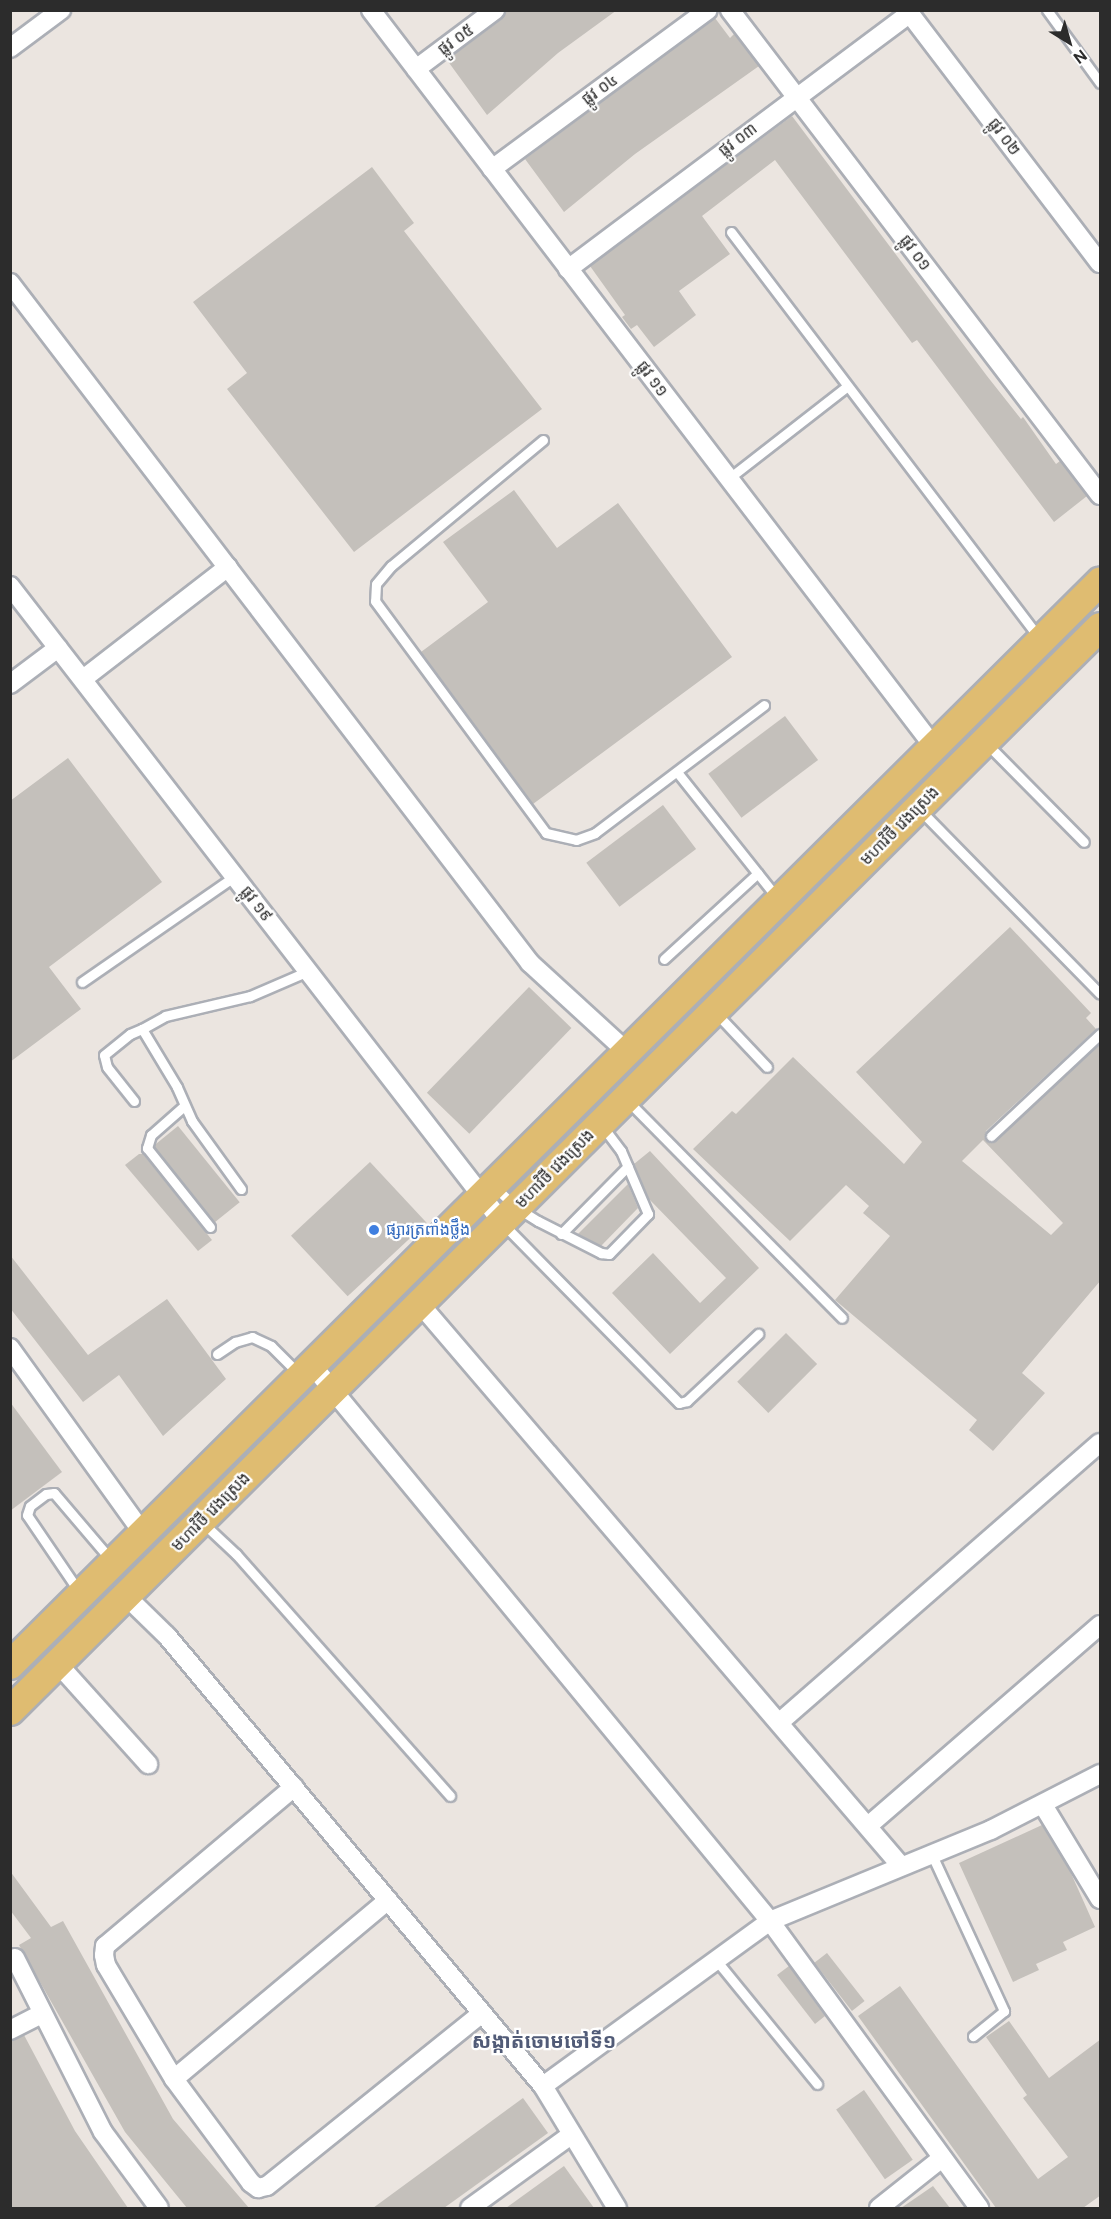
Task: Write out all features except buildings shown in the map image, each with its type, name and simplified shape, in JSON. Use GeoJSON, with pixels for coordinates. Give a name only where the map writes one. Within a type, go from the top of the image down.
{"type":"FeatureCollection","features":[{"type":"Feature","properties":{"kind":"main road","name":"មហាវិថី វេងស្រេង"},"geometry":{"type":"LineString","coordinates":[[10,1665],[1101,582]]}},
{"type":"Feature","properties":{"kind":"main road","name":"មហាវិថី វេងស្រេង"},"geometry":{"type":"LineString","coordinates":[[10,1711],[1101,627]]}},
{"type":"Feature","properties":{"kind":"street"},"geometry":{"type":"LineString","coordinates":[[10,48],[61,10]]}},
{"type":"Feature","properties":{"kind":"street","name":"ផ្លូវ ១១"},"geometry":{"type":"LineString","coordinates":[[371,10],[934,747]]}},
{"type":"Feature","properties":{"kind":"street","name":"ផ្លូវ ០៥"},"geometry":{"type":"LineString","coordinates":[[416,69],[495,10]]}},
{"type":"Feature","properties":{"kind":"street","name":"ផ្លូវ ០៤"},"geometry":{"type":"LineString","coordinates":[[492,169],[708,10]]}},
{"type":"Feature","properties":{"kind":"street","name":"ផ្លូវ ០១"},"geometry":{"type":"LineString","coordinates":[[730,10],[1101,495]]}},
{"type":"Feature","properties":{"kind":"street","name":"ផ្លូវ ០៣"},"geometry":{"type":"LineString","coordinates":[[568,269],[909,12]]}},
{"type":"Feature","properties":{"kind":"street","name":"ផ្លូវ ០២"},"geometry":{"type":"LineString","coordinates":[[909,12],[1101,263]]}},
{"type":"Feature","properties":{"kind":"street"},"geometry":{"type":"LineString","coordinates":[[10,283],[530,963],[627,1052]]}},
{"type":"Feature","properties":{"kind":"street"},"geometry":{"type":"LineString","coordinates":[[83,679],[228,567]]}},
{"type":"Feature","properties":{"kind":"street","name":"ផ្លូវ ១៩"},"geometry":{"type":"LineString","coordinates":[[10,586],[308,971],[487,1192],[509,1215]]}},
{"type":"Feature","properties":{"kind":"street"},"geometry":{"type":"LineString","coordinates":[[10,684],[58,648]]}},
{"type":"Feature","properties":{"kind":"street"},"geometry":{"type":"LineString","coordinates":[[420,1304],[781,1721],[902,1866]]}},
{"type":"Feature","properties":{"kind":"street"},"geometry":{"type":"LineString","coordinates":[[10,1348],[143,1533]]}},
{"type":"Feature","properties":{"kind":"street"},"geometry":{"type":"LineString","coordinates":[[306,1370],[333,1390],[770,1921],[979,2208]]}},
{"type":"Feature","properties":{"kind":"street"},"geometry":{"type":"LineString","coordinates":[[781,1721],[1101,1443]]}},
{"type":"Feature","properties":{"kind":"street"},"geometry":{"type":"LineString","coordinates":[[126,1596],[168,1636],[543,2086],[571,2136],[617,2208]]}},
{"type":"Feature","properties":{"kind":"street"},"geometry":{"type":"LineString","coordinates":[[868,1826],[1101,1625]]}},
{"type":"Feature","properties":{"kind":"street"},"geometry":{"type":"LineString","coordinates":[[58,1664],[148,1764]]}},
{"type":"Feature","properties":{"kind":"street"},"geometry":{"type":"LineString","coordinates":[[543,2086],[770,1921],[932,1855],[1043,1805],[1101,1774]]}},
{"type":"Feature","properties":{"kind":"street"},"geometry":{"type":"LineString","coordinates":[[294,1787],[105,1946],[106,1965],[174,2079],[251,2183],[258,2188],[267,2186],[482,2013]]}},
{"type":"Feature","properties":{"kind":"street"},"geometry":{"type":"LineString","coordinates":[[1043,1805],[1101,1899]]}},
{"type":"Feature","properties":{"kind":"street"},"geometry":{"type":"LineString","coordinates":[[174,2079],[388,1900]]}},
{"type":"Feature","properties":{"kind":"street"},"geometry":{"type":"LineString","coordinates":[[15,1958],[41,2014],[103,2132],[157,2208]]}},
{"type":"Feature","properties":{"kind":"street"},"geometry":{"type":"LineString","coordinates":[[10,2030],[41,2014]]}},
{"type":"Feature","properties":{"kind":"street"},"geometry":{"type":"LineString","coordinates":[[470,2208],[571,2136]]}},
{"type":"Feature","properties":{"kind":"street"},"geometry":{"type":"LineString","coordinates":[[879,2208],[942,2158]]}},
{"type":"Feature","properties":{"kind":"lane"},"geometry":{"type":"LineString","coordinates":[[1047,10],[1101,83]]}},
{"type":"Feature","properties":{"kind":"lane"},"geometry":{"type":"LineString","coordinates":[[731,232],[846,387],[1041,641]]}},
{"type":"Feature","properties":{"kind":"lane"},"geometry":{"type":"LineString","coordinates":[[728,479],[846,387]]}},
{"type":"Feature","properties":{"kind":"lane"},"geometry":{"type":"LineString","coordinates":[[543,440],[391,566],[376,584],[375,601],[546,832],[576,840],[595,833],[764,705]]}},
{"type":"Feature","properties":{"kind":"lane"},"geometry":{"type":"LineString","coordinates":[[985,742],[1084,842]]}},
{"type":"Feature","properties":{"kind":"lane"},"geometry":{"type":"LineString","coordinates":[[676,772],[780,901]]}},
{"type":"Feature","properties":{"kind":"lane"},"geometry":{"type":"LineString","coordinates":[[918,808],[1101,994]]}},
{"type":"Feature","properties":{"kind":"lane"},"geometry":{"type":"LineString","coordinates":[[664,959],[758,873]]}},
{"type":"Feature","properties":{"kind":"lane"},"geometry":{"type":"LineString","coordinates":[[82,982],[235,876]]}},
{"type":"Feature","properties":{"kind":"lane"},"geometry":{"type":"LineString","coordinates":[[134,1101],[107,1067],[104,1055],[130,1034],[165,1016],[250,996],[308,971]]}},
{"type":"Feature","properties":{"kind":"lane"},"geometry":{"type":"LineString","coordinates":[[714,1011],[767,1066]]}},
{"type":"Feature","properties":{"kind":"lane"},"geometry":{"type":"LineString","coordinates":[[142,1029],[177,1087],[184,1106],[241,1189]]}},
{"type":"Feature","properties":{"kind":"lane"},"geometry":{"type":"LineString","coordinates":[[991,1136],[1101,1034]]}},
{"type":"Feature","properties":{"kind":"lane"},"geometry":{"type":"LineString","coordinates":[[626,1099],[842,1318]]}},
{"type":"Feature","properties":{"kind":"lane"},"geometry":{"type":"LineString","coordinates":[[184,1106],[151,1135],[147,1148],[210,1227]]}},
{"type":"Feature","properties":{"kind":"lane"},"geometry":{"type":"LineString","coordinates":[[509,1215],[609,1254],[646,1219],[648,1208],[628,1166],[601,1124]]}},
{"type":"Feature","properties":{"kind":"lane"},"geometry":{"type":"LineString","coordinates":[[561,1234],[628,1166]]}},
{"type":"Feature","properties":{"kind":"lane"},"geometry":{"type":"LineString","coordinates":[[509,1215],[679,1403],[687,1401],[758,1334]]}},
{"type":"Feature","properties":{"kind":"lane"},"geometry":{"type":"LineString","coordinates":[[217,1354],[235,1342],[252,1337],[271,1346],[306,1370]]}},
{"type":"Feature","properties":{"kind":"lane"},"geometry":{"type":"LineString","coordinates":[[81,1595],[27,1515],[30,1506],[46,1494],[54,1493],[113,1563]]}},
{"type":"Feature","properties":{"kind":"lane"},"geometry":{"type":"LineString","coordinates":[[201,1522],[236,1554],[450,1796]]}},
{"type":"Feature","properties":{"kind":"lane"},"geometry":{"type":"LineString","coordinates":[[932,1855],[1004,2011],[973,2036]]}},
{"type":"Feature","properties":{"kind":"lane"},"geometry":{"type":"LineString","coordinates":[[716,1960],[817,2084]]}},
{"type":"Feature","properties":{"kind":"place","name":"ផ្សារត្រពាំងថ្លឹង"},"geometry":{"type":"Point","coordinates":[374,1230]}},
{"type":"Feature","properties":{"kind":"district","name":"សង្កាត់ចោមចៅទី១"},"geometry":{"type":"Point","coordinates":[544,2041]}}]}
